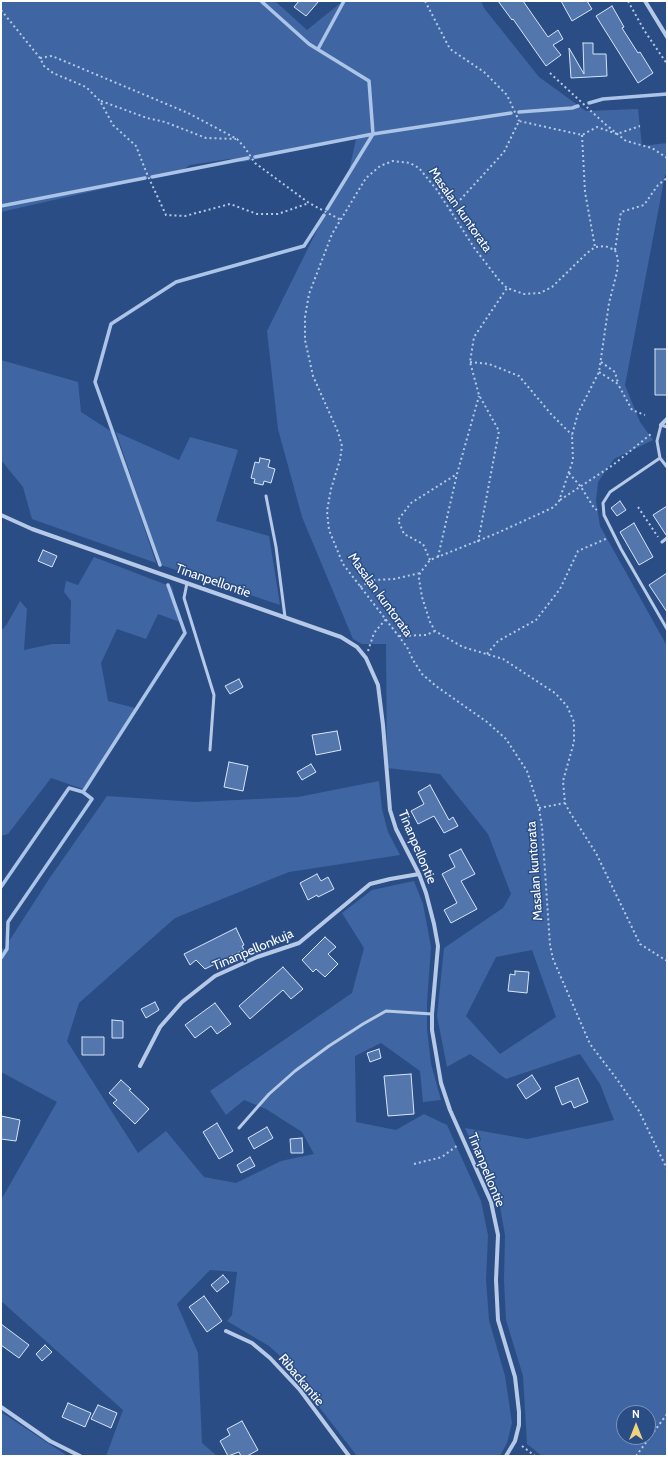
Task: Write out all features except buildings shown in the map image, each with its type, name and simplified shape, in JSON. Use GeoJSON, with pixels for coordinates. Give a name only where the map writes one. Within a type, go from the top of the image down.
{"type":"FeatureCollection","features":[{"type":"Feature","properties":{"kind":"street"},"geometry":{"type":"LineString","coordinates":[[645,1],[667,37]]}},
{"type":"Feature","properties":{"kind":"street"},"geometry":{"type":"LineString","coordinates":[[661,425],[667,419]]}},
{"type":"Feature","properties":{"kind":"street","name":"Tinanpellontie"},"geometry":{"type":"LineString","coordinates":[[1,515],[32,529],[341,637],[357,647],[366,658],[378,685],[390,810],[396,828],[419,874],[426,893],[438,946],[432,1030],[441,1084],[463,1141],[491,1202],[498,1235],[496,1280],[498,1320],[515,1377],[519,1412],[519,1425],[515,1441],[506,1456]]}},
{"type":"Feature","properties":{"kind":"street","name":"Tinanpellonkuja"},"geometry":{"type":"LineString","coordinates":[[140,1066],[160,1027],[182,1002],[215,976],[257,957],[299,943],[370,884],[419,874]]}},
{"type":"Feature","properties":{"kind":"street","name":"Ribackantie"},"geometry":{"type":"LineString","coordinates":[[226,1331],[252,1343],[270,1358],[300,1390],[349,1456]]}},
{"type":"Feature","properties":{"kind":"street"},"geometry":{"type":"LineString","coordinates":[[1,1406],[50,1441],[80,1456]]}},
{"type":"Feature","properties":{"kind":"lane"},"geometry":{"type":"LineString","coordinates":[[667,427],[661,425],[657,441],[660,458],[667,467]]}},
{"type":"Feature","properties":{"kind":"lane"},"geometry":{"type":"LineString","coordinates":[[660,458],[610,492],[603,503],[604,515],[614,535],[667,629]]}},
{"type":"Feature","properties":{"kind":"lane"},"geometry":{"type":"LineString","coordinates":[[266,496],[276,547],[285,617]]}},
{"type":"Feature","properties":{"kind":"lane"},"geometry":{"type":"LineString","coordinates":[[662,542],[667,538]]}},
{"type":"Feature","properties":{"kind":"lane"},"geometry":{"type":"LineString","coordinates":[[187,582],[184,598],[214,695],[210,750]]}},
{"type":"Feature","properties":{"kind":"lane"},"geometry":{"type":"LineString","coordinates":[[239,1128],[269,1094],[295,1071],[329,1046],[363,1024],[386,1011],[432,1014]]}},
{"type":"Feature","properties":{"kind":"path"},"geometry":{"type":"LineString","coordinates":[[425,1],[450,49],[484,72],[507,95],[519,121]]}},
{"type":"Feature","properties":{"kind":"path"},"geometry":{"type":"LineString","coordinates":[[628,1],[644,30],[667,64]]}},
{"type":"Feature","properties":{"kind":"path"},"geometry":{"type":"LineString","coordinates":[[1,10],[40,58],[44,66],[53,73],[86,87],[100,101],[113,125],[136,146],[166,215],[185,216],[230,204],[257,214],[278,214],[309,203]]}},
{"type":"Feature","properties":{"kind":"path"},"geometry":{"type":"LineString","coordinates":[[40,58],[52,56],[188,113],[237,139],[255,163],[309,203],[340,220]]}},
{"type":"Feature","properties":{"kind":"path"},"geometry":{"type":"LineString","coordinates":[[550,73],[626,141],[652,148],[667,158]]}},
{"type":"Feature","properties":{"kind":"path"},"geometry":{"type":"LineString","coordinates":[[100,101],[147,118],[165,122],[206,138],[237,139]]}},
{"type":"Feature","properties":{"kind":"path"},"geometry":{"type":"LineString","coordinates":[[519,121],[582,135],[597,127],[617,134],[640,126]]}},
{"type":"Feature","properties":{"kind":"path"},"geometry":{"type":"LineString","coordinates":[[450,211],[504,152],[519,121]]}},
{"type":"Feature","properties":{"kind":"path"},"geometry":{"type":"LineString","coordinates":[[582,135],[585,192],[595,247]]}},
{"type":"Feature","properties":{"kind":"path","name":"Masalan kuntorata"},"geometry":{"type":"LineString","coordinates":[[507,288],[475,249],[437,190],[419,168],[410,163],[393,161],[380,166],[366,178],[332,234],[309,294],[305,317],[305,340],[313,376],[338,432],[342,446],[340,460],[331,488],[327,510],[329,530],[343,564],[407,647],[422,674],[486,722],[506,739],[527,771],[540,808],[550,945],[553,959],[590,1044],[639,1111],[667,1168]]}},
{"type":"Feature","properties":{"kind":"path"},"geometry":{"type":"LineString","coordinates":[[360,587],[373,580],[394,579],[420,573],[430,560],[478,542],[554,507],[558,501],[573,460],[572,435],[578,412],[599,372],[609,303],[617,272],[618,259],[615,250],[621,212],[644,205],[658,186],[667,178]]}},
{"type":"Feature","properties":{"kind":"path"},"geometry":{"type":"LineString","coordinates":[[478,542],[499,431],[479,395],[470,362],[474,337],[507,288],[524,294],[540,293],[552,287],[587,252],[595,247],[605,246],[615,250]]}},
{"type":"Feature","properties":{"kind":"path"},"geometry":{"type":"LineString","coordinates":[[470,362],[489,364],[519,376],[551,414],[572,435]]}},
{"type":"Feature","properties":{"kind":"path"},"geometry":{"type":"LineString","coordinates":[[601,362],[615,372],[618,384],[632,410],[645,415]]}},
{"type":"Feature","properties":{"kind":"path"},"geometry":{"type":"LineString","coordinates":[[599,372],[618,384]]}},
{"type":"Feature","properties":{"kind":"path"},"geometry":{"type":"LineString","coordinates":[[438,557],[479,395]]}},
{"type":"Feature","properties":{"kind":"path"},"geometry":{"type":"LineString","coordinates":[[558,501],[613,465],[661,425]]}},
{"type":"Feature","properties":{"kind":"path"},"geometry":{"type":"LineString","coordinates":[[569,473],[581,487],[594,508],[604,515]]}},
{"type":"Feature","properties":{"kind":"path"},"geometry":{"type":"LineString","coordinates":[[430,560],[423,544],[404,534],[398,520],[411,503],[458,474]]}},
{"type":"Feature","properties":{"kind":"path"},"geometry":{"type":"LineString","coordinates":[[638,507],[662,542]]}},
{"type":"Feature","properties":{"kind":"path"},"geometry":{"type":"LineString","coordinates":[[487,654],[498,641],[536,620],[560,589],[578,551],[614,535]]}},
{"type":"Feature","properties":{"kind":"path","name":"Masalan kuntorata"},"geometry":{"type":"LineString","coordinates":[[420,573],[419,579],[422,597],[430,622],[435,631]]}},
{"type":"Feature","properties":{"kind":"path"},"geometry":{"type":"LineString","coordinates":[[366,658],[374,633],[386,619]]}},
{"type":"Feature","properties":{"kind":"path"},"geometry":{"type":"LineString","coordinates":[[399,636],[426,635],[435,631],[463,647],[503,659],[555,693],[567,706],[574,722],[574,742],[563,781],[565,803],[596,853],[640,944],[667,961]]}},
{"type":"Feature","properties":{"kind":"path"},"geometry":{"type":"LineString","coordinates":[[540,808],[565,803]]}},
{"type":"Feature","properties":{"kind":"path"},"geometry":{"type":"LineString","coordinates":[[414,1164],[442,1157],[463,1141]]}},
{"type":"Feature","properties":{"kind":"path"},"geometry":{"type":"LineString","coordinates":[[636,1456],[667,1414]]}},
{"type":"Feature","properties":{"kind":"path"},"geometry":{"type":"LineString","coordinates":[[522,1446],[535,1456]]}},
{"type":"Feature","properties":{"kind":"shaded area"},"geometry":{"type":"Polygon","coordinates":[[[1,1],[275,1],[307,30],[343,1],[481,1],[484,8],[539,77],[586,111],[638,109],[642,146],[667,143],[667,174],[665,175],[625,385],[640,422],[653,440],[614,459],[598,482],[596,501],[600,526],[667,646],[667,1456],[542,1456],[527,1444],[523,1376],[506,1320],[504,1280],[505,1235],[499,1201],[465,1128],[527,1139],[614,1120],[600,1084],[580,1054],[506,1079],[470,1054],[447,1067],[437,1016],[444,948],[503,908],[511,894],[488,834],[440,774],[387,768],[386,644],[362,644],[353,639],[302,517],[278,429],[267,331],[324,216],[348,175],[357,135],[339,142],[243,162],[229,159],[190,165],[181,171],[1,212],[1,1]],[[532,950],[496,957],[466,1016],[500,1054],[556,1017],[532,950]]]}},
{"type":"Feature","properties":{"kind":"shaded area"},"geometry":{"type":"Polygon","coordinates":[[[1,360],[78,382],[81,412],[112,432],[156,563],[32,519],[23,487],[1,460],[1,360]]]}},
{"type":"Feature","properties":{"kind":"shaded area"},"geometry":{"type":"Polygon","coordinates":[[[116,432],[179,460],[190,437],[238,450],[216,521],[269,536],[280,605],[161,565],[116,432]]]}},
{"type":"Feature","properties":{"kind":"shaded area"},"geometry":{"type":"Polygon","coordinates":[[[94,557],[172,587],[180,622],[158,614],[146,639],[117,629],[101,663],[108,701],[135,708],[86,790],[51,778],[8,834],[1,836],[1,629],[3,629],[7,624],[20,601],[27,609],[24,650],[52,644],[70,644],[71,601],[64,592],[66,581],[78,585],[94,557]]]}},
{"type":"Feature","properties":{"kind":"shaded area"},"geometry":{"type":"Polygon","coordinates":[[[379,781],[382,809],[388,832],[400,855],[289,872],[175,918],[79,1003],[67,1041],[138,1153],[166,1131],[204,1177],[236,1183],[281,1161],[314,1154],[302,1132],[266,1109],[244,1100],[226,1115],[210,1091],[352,993],[364,948],[342,913],[372,890],[414,881],[423,904],[431,947],[427,1003],[427,1029],[431,1064],[441,1100],[423,1102],[420,1071],[381,1043],[355,1056],[356,1122],[396,1130],[424,1114],[447,1125],[481,1201],[488,1235],[486,1280],[489,1320],[505,1376],[512,1423],[507,1443],[500,1456],[357,1456],[279,1355],[269,1346],[227,1321],[232,1315],[237,1272],[210,1270],[177,1304],[198,1353],[202,1443],[217,1456],[106,1456],[123,1410],[1,1301],[1,1200],[57,1102],[1,1072],[1,948],[4,949],[49,879],[107,796],[195,802],[298,797],[379,781]]]}},
{"type":"Feature","properties":{"kind":"shaded area"},"geometry":{"type":"Polygon","coordinates":[[[1,1412],[66,1455],[69,1456],[1,1456],[1,1412]]]}},
{"type":"Feature","properties":{"kind":"waterway"},"geometry":{"type":"LineString","coordinates":[[261,1],[309,44],[369,81],[373,134],[327,209]]}},
{"type":"Feature","properties":{"kind":"waterway"},"geometry":{"type":"LineString","coordinates":[[318,49],[344,1]]}},
{"type":"Feature","properties":{"kind":"waterway"},"geometry":{"type":"LineString","coordinates":[[589,103],[603,99],[667,94]]}},
{"type":"Feature","properties":{"kind":"waterway"},"geometry":{"type":"LineString","coordinates":[[519,112],[572,108],[578,106]]}},
{"type":"Feature","properties":{"kind":"waterway"},"geometry":{"type":"LineString","coordinates":[[255,157],[373,134],[511,113]]}},
{"type":"Feature","properties":{"kind":"waterway"},"geometry":{"type":"LineString","coordinates":[[152,177],[248,158]]}},
{"type":"Feature","properties":{"kind":"waterway"},"geometry":{"type":"LineString","coordinates":[[1,206],[145,178]]}},
{"type":"Feature","properties":{"kind":"waterway"},"geometry":{"type":"LineString","coordinates":[[160,565],[95,382],[111,324],[176,282],[304,246],[324,215]]}},
{"type":"Feature","properties":{"kind":"waterway"},"geometry":{"type":"LineString","coordinates":[[1,958],[7,949],[8,922],[92,799],[83,792],[185,633],[168,585]]}},
{"type":"Feature","properties":{"kind":"waterway"},"geometry":{"type":"LineString","coordinates":[[1,887],[69,788],[83,792]]}}]}
